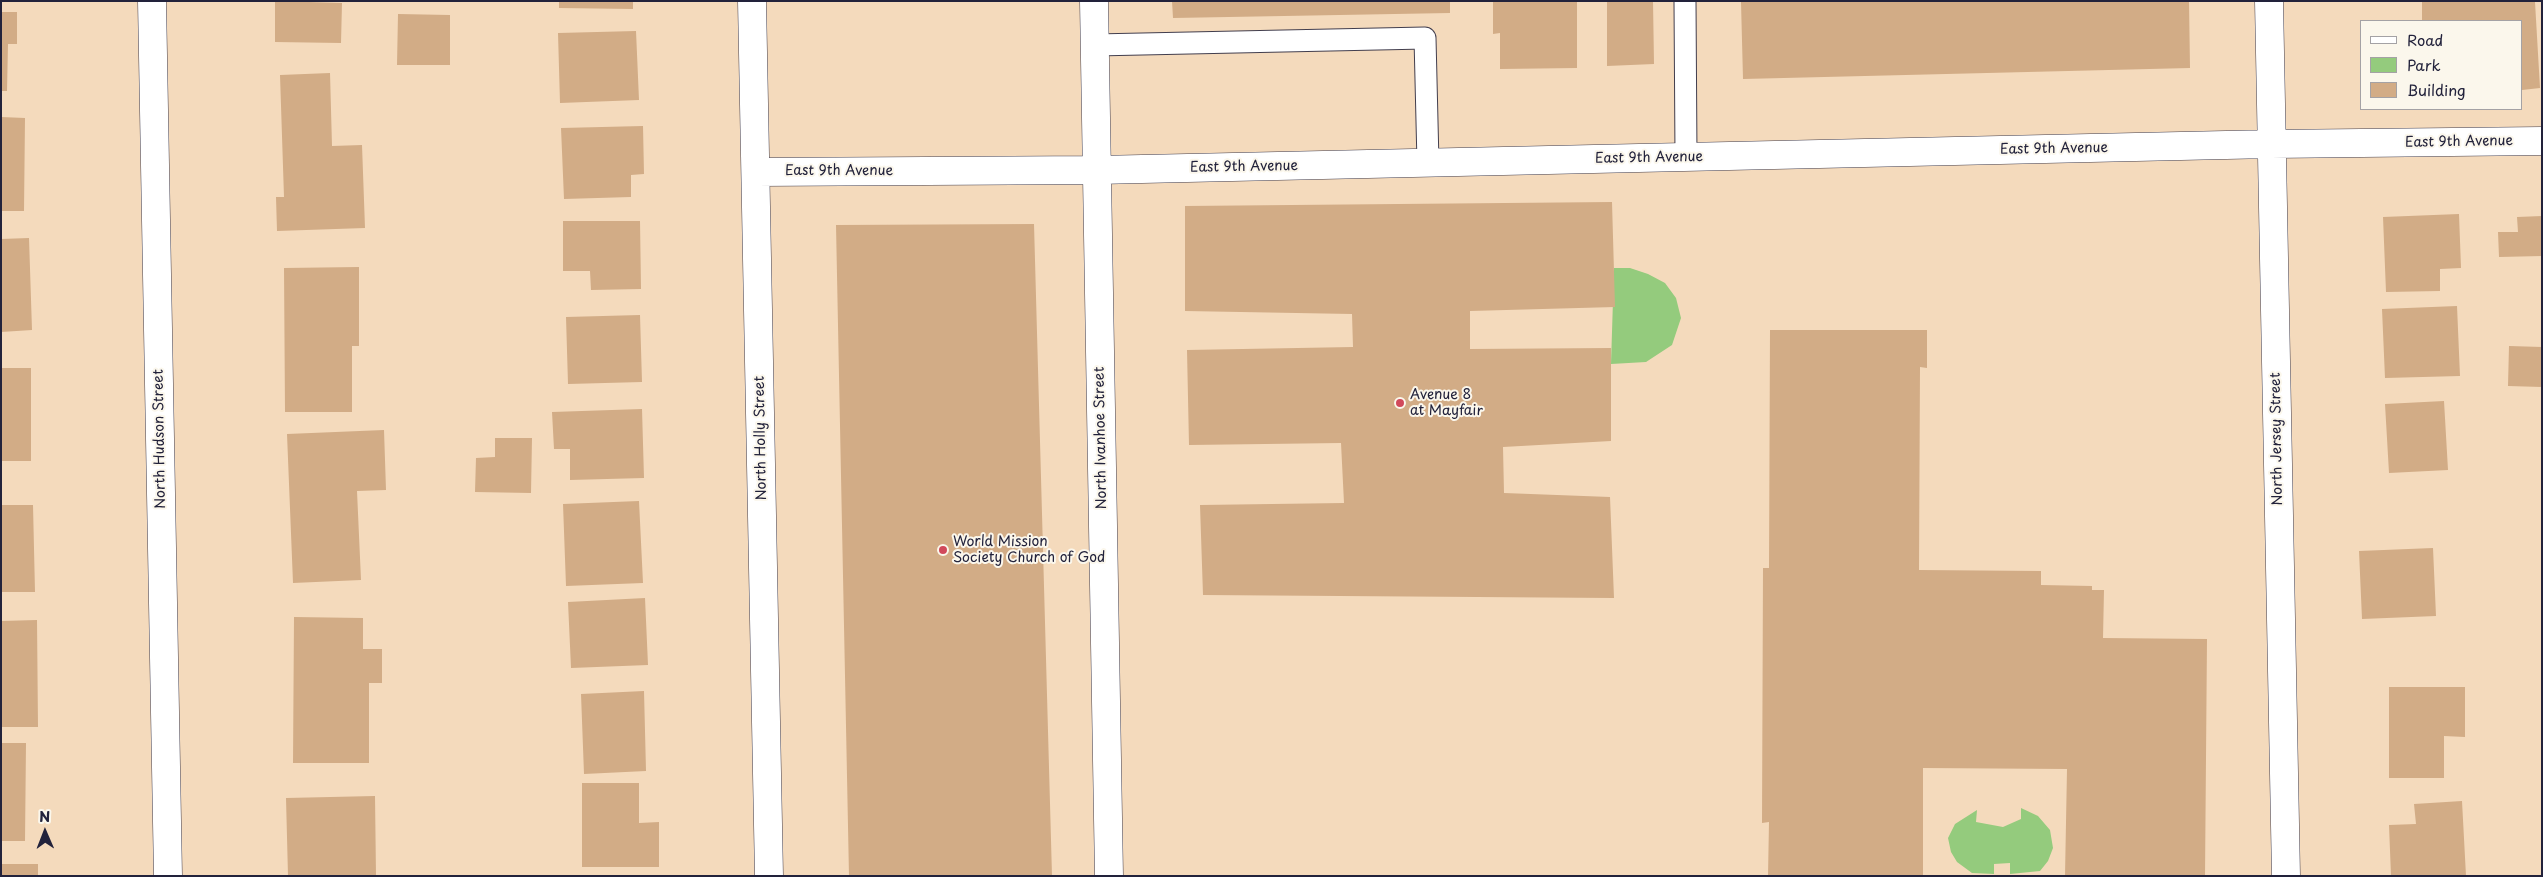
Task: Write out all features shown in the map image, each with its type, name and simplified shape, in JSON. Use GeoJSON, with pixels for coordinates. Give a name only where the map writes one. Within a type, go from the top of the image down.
{"type":"FeatureCollection","features":[{"type":"Feature","properties":{"kind":"street","name":"North Hudson Street"},"geometry":{"type":"LineString","coordinates":[[152,1],[168,876]]}},
{"type":"Feature","properties":{"kind":"street","name":"North Holly Street"},"geometry":{"type":"LineString","coordinates":[[752,1],[769,876]]}},
{"type":"Feature","properties":{"kind":"street","name":"North Ivanhoe Street"},"geometry":{"type":"LineString","coordinates":[[1094,1],[1109,876]]}},
{"type":"Feature","properties":{"kind":"street","name":"North Jersey Street"},"geometry":{"type":"LineString","coordinates":[[2269,1],[2286,876]]}},
{"type":"Feature","properties":{"kind":"street","name":"East 9th Avenue"},"geometry":{"type":"LineString","coordinates":[[756,172],[1097,170],[2271,144],[2542,141]]}},
{"type":"Feature","properties":{"kind":"lane"},"geometry":{"type":"LineString","coordinates":[[1685,1],[1686,157]]}},
{"type":"Feature","properties":{"kind":"lane"},"geometry":{"type":"LineString","coordinates":[[1095,45],[1425,38],[1428,163]]}},
{"type":"Feature","properties":{"kind":"green space"},"geometry":{"type":"Polygon","coordinates":[[[1614,268],[1630,268],[1648,274],[1665,283],[1676,298],[1681,318],[1672,345],[1646,362],[1611,364],[1614,268]]]}},
{"type":"Feature","properties":{"kind":"green space"},"geometry":{"type":"Polygon","coordinates":[[[2021,808],[2038,816],[2050,830],[2053,848],[2048,861],[2040,871],[2010,874],[2010,863],[1994,864],[1994,874],[1972,873],[1957,862],[1951,852],[1948,838],[1955,824],[1977,810],[1976,822],[2003,827],[2021,819],[2021,808]]]}},
{"type":"Feature","properties":{"kind":"building"},"geometry":{"type":"Polygon","coordinates":[[[275,1],[342,3],[341,43],[275,42],[275,1]]]}},
{"type":"Feature","properties":{"kind":"building"},"geometry":{"type":"Polygon","coordinates":[[[559,1],[633,1],[633,9],[559,8],[559,1]]]}},
{"type":"Feature","properties":{"kind":"building"},"geometry":{"type":"Polygon","coordinates":[[[1172,1],[1450,1],[1450,13],[1173,18],[1172,1]]]}},
{"type":"Feature","properties":{"kind":"building"},"geometry":{"type":"Polygon","coordinates":[[[1493,1],[1577,1],[1577,68],[1500,69],[1500,33],[1493,34],[1493,1]]]}},
{"type":"Feature","properties":{"kind":"building"},"geometry":{"type":"Polygon","coordinates":[[[1607,1],[1653,1],[1654,64],[1607,66],[1607,1]]]}},
{"type":"Feature","properties":{"kind":"building"},"geometry":{"type":"Polygon","coordinates":[[[2189,1],[2190,68],[1743,79],[1741,2],[2189,1]]]}},
{"type":"Feature","properties":{"kind":"building"},"geometry":{"type":"Polygon","coordinates":[[[2422,1],[2535,2],[2540,88],[2523,90],[2523,20],[2422,20],[2422,1]]]}},
{"type":"Feature","properties":{"kind":"building"},"geometry":{"type":"Polygon","coordinates":[[[1,12],[17,12],[17,44],[8,44],[7,91],[1,91],[1,12]]]}},
{"type":"Feature","properties":{"kind":"building"},"geometry":{"type":"Polygon","coordinates":[[[398,14],[450,15],[450,65],[397,65],[398,14]]]}},
{"type":"Feature","properties":{"kind":"building"},"geometry":{"type":"Polygon","coordinates":[[[636,31],[639,100],[560,103],[558,33],[636,31]]]}},
{"type":"Feature","properties":{"kind":"building"},"geometry":{"type":"Polygon","coordinates":[[[330,73],[332,146],[362,145],[365,228],[277,231],[276,197],[284,197],[280,75],[330,73]]]}},
{"type":"Feature","properties":{"kind":"building"},"geometry":{"type":"Polygon","coordinates":[[[1,117],[25,118],[24,211],[1,211],[1,117]]]}},
{"type":"Feature","properties":{"kind":"building"},"geometry":{"type":"Polygon","coordinates":[[[643,126],[644,174],[631,175],[631,197],[564,199],[561,128],[643,126]]]}},
{"type":"Feature","properties":{"kind":"building","name":"Avenue 8 at Mayfair"},"geometry":{"type":"Polygon","coordinates":[[[1612,202],[1615,307],[1470,311],[1470,349],[1611,348],[1611,441],[1503,447],[1504,493],[1610,497],[1614,598],[1203,595],[1200,505],[1344,503],[1341,443],[1189,445],[1187,350],[1353,347],[1352,314],[1185,311],[1185,206],[1612,202]]]}},
{"type":"Feature","properties":{"kind":"building"},"geometry":{"type":"Polygon","coordinates":[[[2459,214],[2461,268],[2440,269],[2440,291],[2386,292],[2383,217],[2459,214]]]}},
{"type":"Feature","properties":{"kind":"building"},"geometry":{"type":"Polygon","coordinates":[[[2542,216],[2542,256],[2499,257],[2498,232],[2518,232],[2517,217],[2542,216]]]}},
{"type":"Feature","properties":{"kind":"building"},"geometry":{"type":"Polygon","coordinates":[[[563,221],[640,221],[641,289],[591,290],[590,271],[563,271],[563,221]]]}},
{"type":"Feature","properties":{"kind":"building","name":"World Mission Society Church of God"},"geometry":{"type":"Polygon","coordinates":[[[1034,224],[1052,876],[849,876],[836,225],[1034,224]]]}},
{"type":"Feature","properties":{"kind":"building"},"geometry":{"type":"Polygon","coordinates":[[[29,238],[32,330],[1,332],[1,239],[29,238]]]}},
{"type":"Feature","properties":{"kind":"building"},"geometry":{"type":"Polygon","coordinates":[[[359,267],[359,346],[352,346],[352,412],[285,412],[284,268],[359,267]]]}},
{"type":"Feature","properties":{"kind":"building"},"geometry":{"type":"Polygon","coordinates":[[[2457,306],[2460,376],[2385,378],[2382,309],[2457,306]]]}},
{"type":"Feature","properties":{"kind":"building"},"geometry":{"type":"Polygon","coordinates":[[[640,315],[642,382],[568,384],[566,317],[640,315]]]}},
{"type":"Feature","properties":{"kind":"building"},"geometry":{"type":"Polygon","coordinates":[[[1770,330],[1927,330],[1927,368],[1920,367],[1919,570],[2041,571],[2041,585],[2092,586],[2092,590],[2104,590],[2103,638],[2207,639],[2205,876],[2065,876],[2067,769],[1923,768],[1923,876],[1768,876],[1769,822],[1762,823],[1763,568],[1769,568],[1770,330]]]}},
{"type":"Feature","properties":{"kind":"building"},"geometry":{"type":"Polygon","coordinates":[[[2509,346],[2542,347],[2542,387],[2508,386],[2509,346]]]}},
{"type":"Feature","properties":{"kind":"building"},"geometry":{"type":"Polygon","coordinates":[[[1,368],[31,368],[31,461],[1,461],[1,368]]]}},
{"type":"Feature","properties":{"kind":"building"},"geometry":{"type":"Polygon","coordinates":[[[2444,401],[2448,470],[2389,473],[2385,404],[2444,401]]]}},
{"type":"Feature","properties":{"kind":"building"},"geometry":{"type":"Polygon","coordinates":[[[642,409],[644,478],[570,480],[570,449],[554,449],[552,412],[642,409]]]}},
{"type":"Feature","properties":{"kind":"building"},"geometry":{"type":"Polygon","coordinates":[[[384,430],[386,490],[357,491],[361,580],[293,583],[287,434],[384,430]]]}},
{"type":"Feature","properties":{"kind":"building"},"geometry":{"type":"Polygon","coordinates":[[[495,438],[532,438],[531,493],[475,492],[476,458],[495,457],[495,438]]]}},
{"type":"Feature","properties":{"kind":"building"},"geometry":{"type":"Polygon","coordinates":[[[639,501],[643,583],[566,586],[563,504],[639,501]]]}},
{"type":"Feature","properties":{"kind":"building"},"geometry":{"type":"Polygon","coordinates":[[[1,505],[33,505],[35,592],[1,592],[1,505]]]}},
{"type":"Feature","properties":{"kind":"building"},"geometry":{"type":"Polygon","coordinates":[[[2433,548],[2436,616],[2362,619],[2359,551],[2433,548]]]}},
{"type":"Feature","properties":{"kind":"building"},"geometry":{"type":"Polygon","coordinates":[[[645,598],[648,665],[571,668],[568,602],[645,598]]]}},
{"type":"Feature","properties":{"kind":"building"},"geometry":{"type":"Polygon","coordinates":[[[294,617],[363,618],[363,649],[382,649],[382,683],[369,683],[369,763],[293,763],[294,617]]]}},
{"type":"Feature","properties":{"kind":"building"},"geometry":{"type":"Polygon","coordinates":[[[37,620],[38,727],[1,727],[1,621],[37,620]]]}},
{"type":"Feature","properties":{"kind":"building"},"geometry":{"type":"Polygon","coordinates":[[[2389,687],[2465,687],[2465,737],[2444,736],[2444,778],[2389,778],[2389,687]]]}},
{"type":"Feature","properties":{"kind":"building"},"geometry":{"type":"Polygon","coordinates":[[[644,691],[646,771],[584,774],[581,694],[644,691]]]}},
{"type":"Feature","properties":{"kind":"building"},"geometry":{"type":"Polygon","coordinates":[[[1,743],[26,743],[25,841],[1,841],[1,743]]]}},
{"type":"Feature","properties":{"kind":"building"},"geometry":{"type":"Polygon","coordinates":[[[582,783],[639,783],[639,823],[659,822],[659,867],[582,867],[582,783]]]}},
{"type":"Feature","properties":{"kind":"building"},"geometry":{"type":"Polygon","coordinates":[[[375,796],[376,876],[288,876],[286,798],[375,796]]]}},
{"type":"Feature","properties":{"kind":"building"},"geometry":{"type":"Polygon","coordinates":[[[2462,801],[2466,876],[2391,876],[2389,825],[2416,824],[2414,804],[2462,801]]]}},
{"type":"Feature","properties":{"kind":"building"},"geometry":{"type":"Polygon","coordinates":[[[1,864],[38,864],[38,876],[1,876],[1,864]]]}},
{"type":"Feature","properties":{"kind":"place","name":"Avenue 8 at Mayfair"},"geometry":{"type":"Point","coordinates":[1400,403]}},
{"type":"Feature","properties":{"kind":"place","name":"World Mission Society Church of God"},"geometry":{"type":"Point","coordinates":[943,550]}}]}
